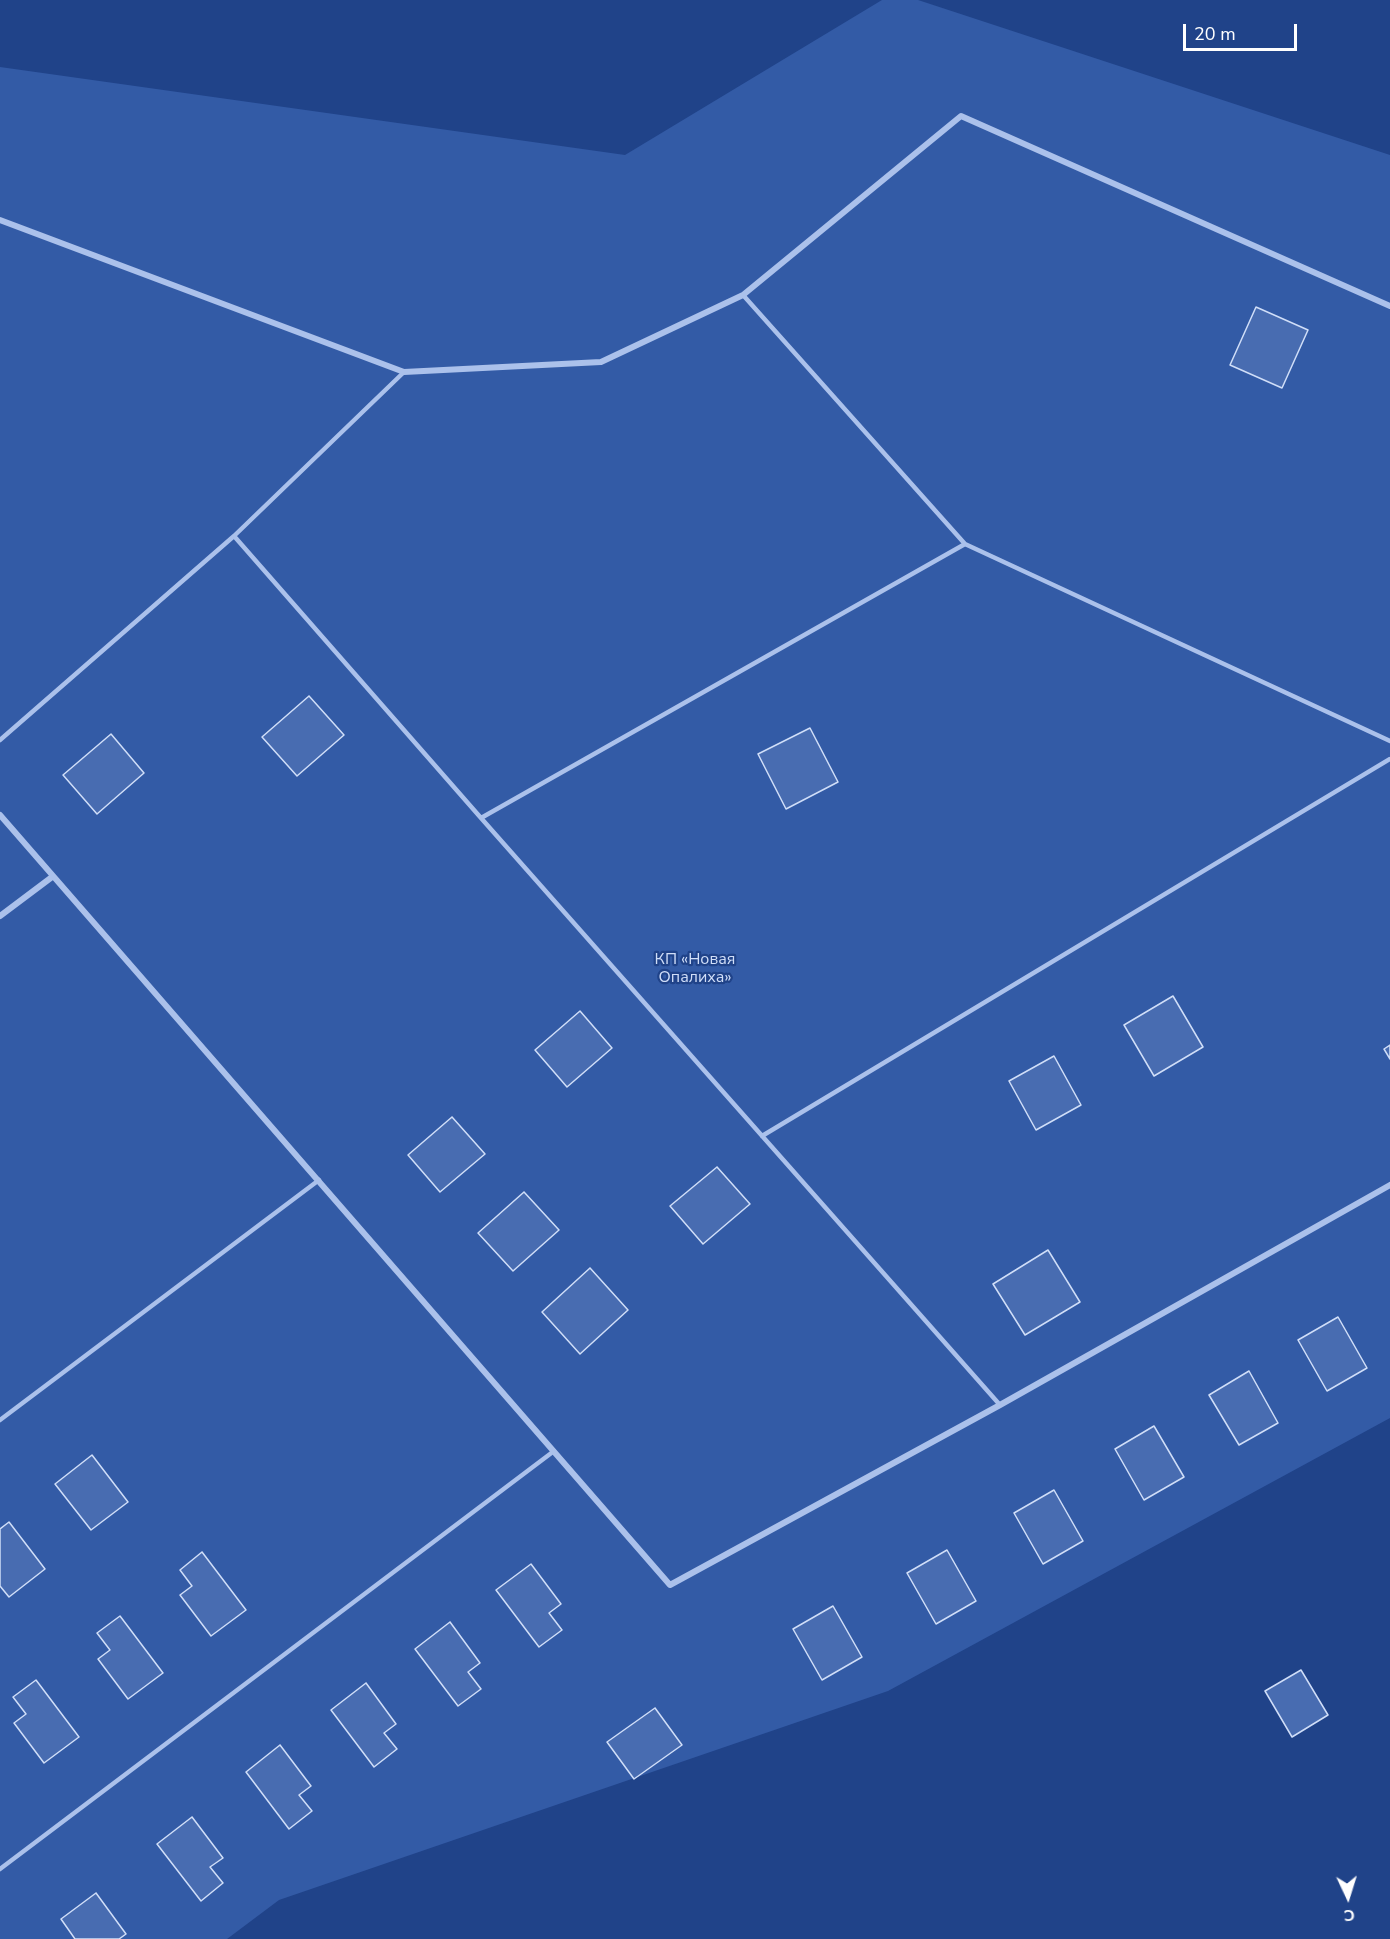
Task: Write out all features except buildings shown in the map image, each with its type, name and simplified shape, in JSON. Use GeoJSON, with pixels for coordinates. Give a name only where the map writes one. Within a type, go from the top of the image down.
{"type":"FeatureCollection","features":[{"type":"Feature","properties":{"kind":"street"},"geometry":{"type":"LineString","coordinates":[[0,220],[404,372],[601,362],[743,295],[961,116],[1390,306]]}},
{"type":"Feature","properties":{"kind":"street"},"geometry":{"type":"LineString","coordinates":[[0,815],[670,1585],[1000,1405],[1390,1185]]}},
{"type":"Feature","properties":{"kind":"street"},"geometry":{"type":"LineString","coordinates":[[0,916],[52,877]]}},
{"type":"Feature","properties":{"kind":"lane"},"geometry":{"type":"LineString","coordinates":[[743,295],[965,544],[1390,741]]}},
{"type":"Feature","properties":{"kind":"lane"},"geometry":{"type":"LineString","coordinates":[[0,740],[234,536],[404,372]]}},
{"type":"Feature","properties":{"kind":"lane"},"geometry":{"type":"LineString","coordinates":[[234,536],[1000,1405]]}},
{"type":"Feature","properties":{"kind":"lane"},"geometry":{"type":"LineString","coordinates":[[481,818],[965,544]]}},
{"type":"Feature","properties":{"kind":"lane"},"geometry":{"type":"LineString","coordinates":[[762,1136],[1390,759]]}},
{"type":"Feature","properties":{"kind":"lane"},"geometry":{"type":"LineString","coordinates":[[0,1420],[319,1180]]}},
{"type":"Feature","properties":{"kind":"lane"},"geometry":{"type":"LineString","coordinates":[[0,1869],[554,1451]]}},
{"type":"Feature","properties":{"kind":"green space","name":"КП «Новая Опалиха»"},"geometry":{"type":"Polygon","coordinates":[[[882,0],[918,0],[1390,155],[1390,1418],[888,1691],[279,1900],[227,1939],[0,1939],[0,67],[625,155],[882,0]]]}}]}
